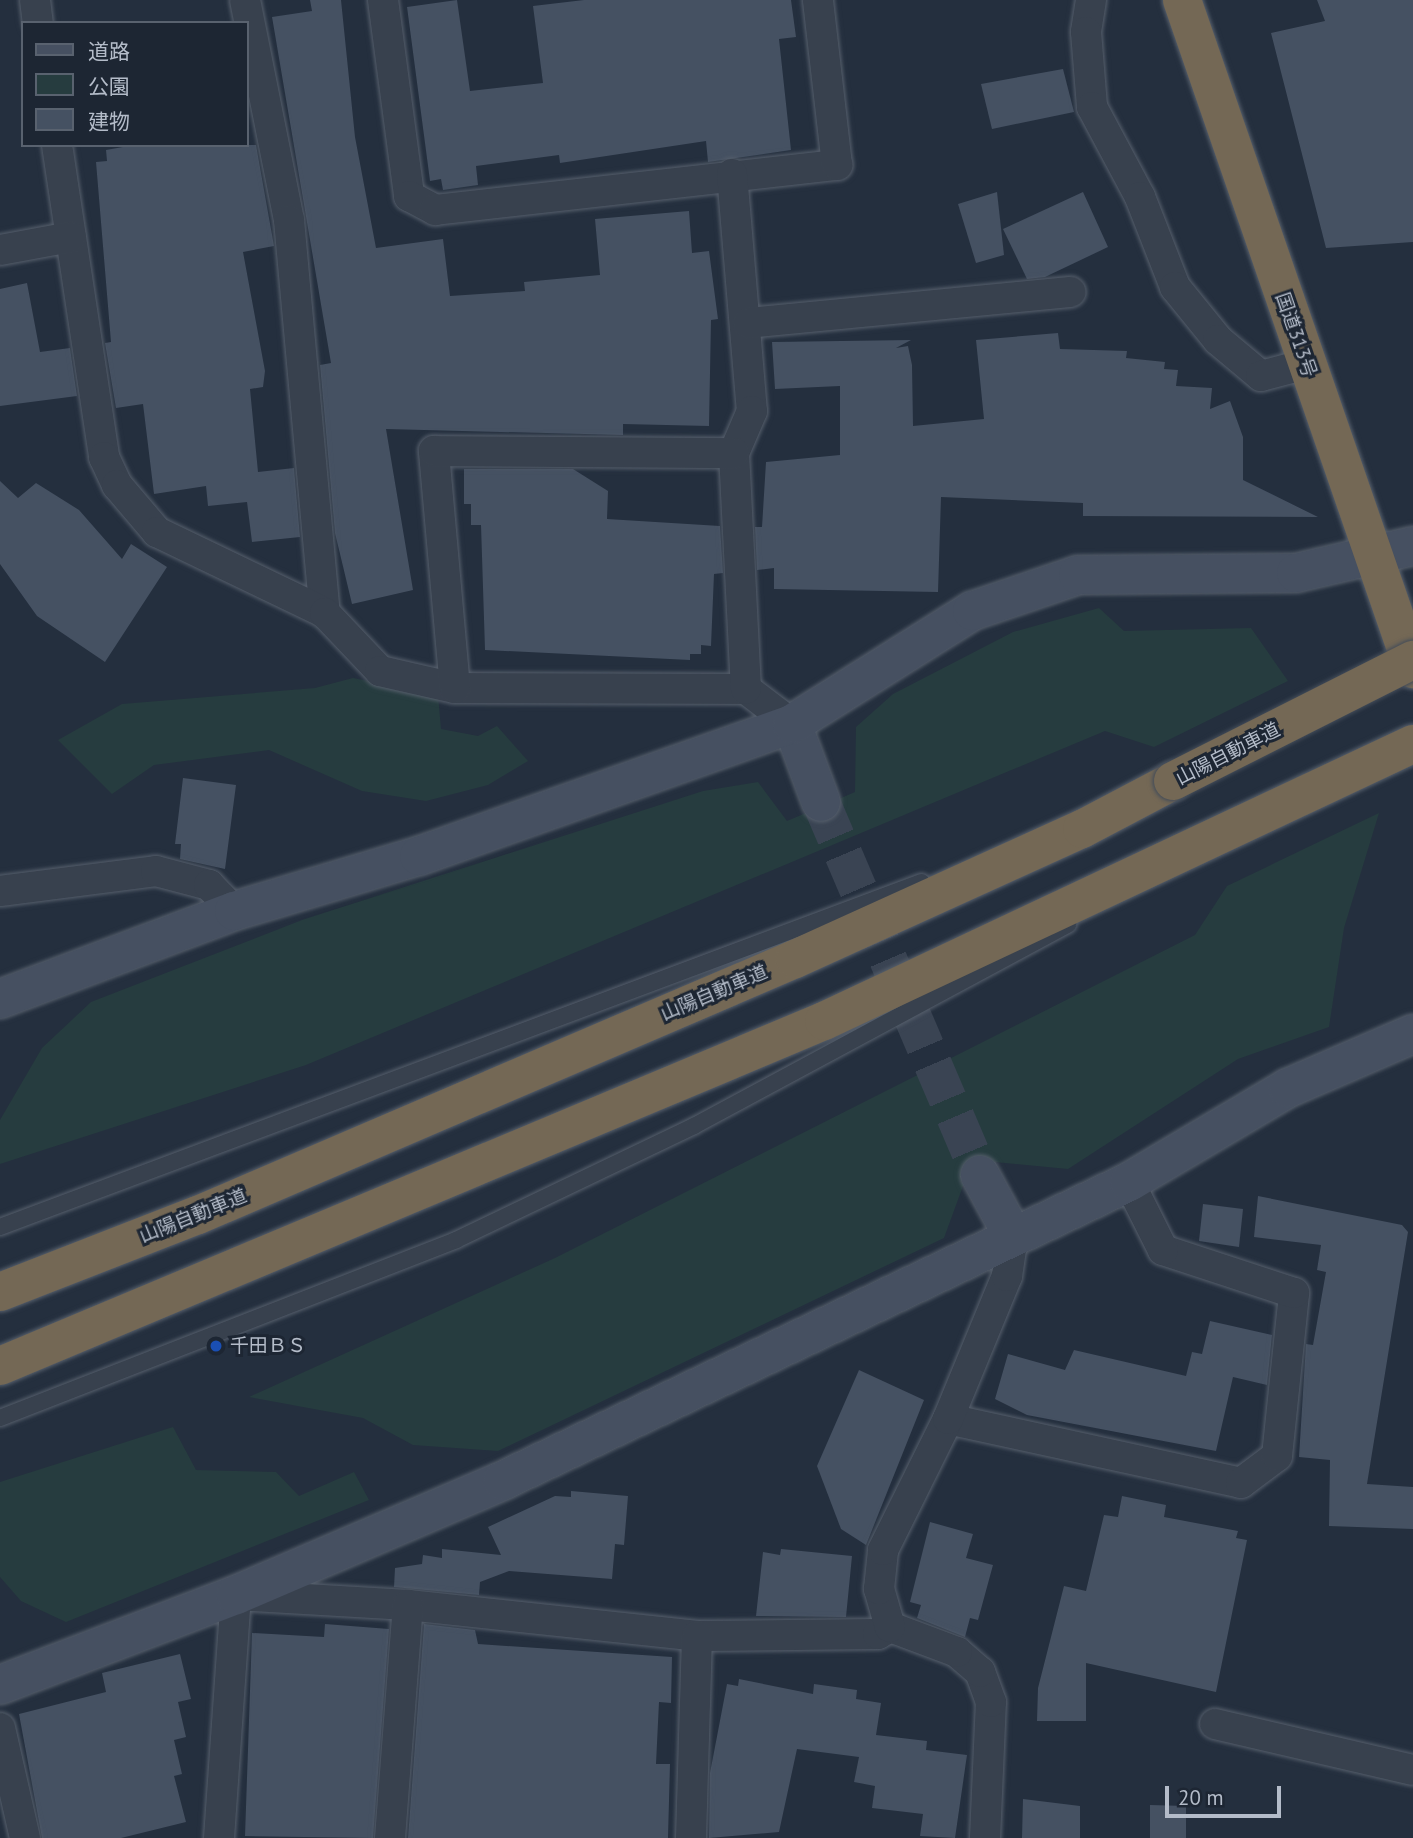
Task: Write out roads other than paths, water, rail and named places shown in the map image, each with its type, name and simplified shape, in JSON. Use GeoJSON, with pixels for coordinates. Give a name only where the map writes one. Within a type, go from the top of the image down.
{"type":"FeatureCollection","features":[{"type":"Feature","properties":{"kind":"highway","name":"国道313号"},"geometry":{"type":"LineString","coordinates":[[1182,0],[1413,669]]}},
{"type":"Feature","properties":{"kind":"highway","name":"山陽自動車道"},"geometry":{"type":"LineString","coordinates":[[0,1292],[198,1215],[795,959],[1082,829],[1413,660]]}},
{"type":"Feature","properties":{"kind":"highway"},"geometry":{"type":"LineString","coordinates":[[0,1366],[824,1021],[1187,853],[1413,744]]}},
{"type":"Feature","properties":{"kind":"street"},"geometry":{"type":"LineString","coordinates":[[35,0],[38,21]]}},
{"type":"Feature","properties":{"kind":"street"},"geometry":{"type":"LineString","coordinates":[[245,0],[289,220],[325,613]]}},
{"type":"Feature","properties":{"kind":"street"},"geometry":{"type":"LineString","coordinates":[[383,0],[409,196],[435,210],[732,174],[837,165],[818,0]]}},
{"type":"Feature","properties":{"kind":"street"},"geometry":{"type":"LineString","coordinates":[[1091,0],[1086,32],[1092,107],[1140,197],[1175,287],[1218,340],[1261,376],[1306,364]]}},
{"type":"Feature","properties":{"kind":"street"},"geometry":{"type":"LineString","coordinates":[[57,147],[104,457],[117,485],[157,532],[325,613],[380,671],[456,688],[746,689],[792,724],[821,802]]}},
{"type":"Feature","properties":{"kind":"street"},"geometry":{"type":"LineString","coordinates":[[732,174],[748,323],[752,411],[734,453],[746,689]]}},
{"type":"Feature","properties":{"kind":"street"},"geometry":{"type":"LineString","coordinates":[[0,250],[71,237]]}},
{"type":"Feature","properties":{"kind":"street"},"geometry":{"type":"LineString","coordinates":[[748,323],[1070,292]]}},
{"type":"Feature","properties":{"kind":"street"},"geometry":{"type":"LineString","coordinates":[[456,688],[434,451],[734,453]]}},
{"type":"Feature","properties":{"kind":"street"},"geometry":{"type":"LineString","coordinates":[[0,999],[234,911],[419,856],[792,724],[972,611],[1078,575],[1296,573],[1413,547]]}},
{"type":"Feature","properties":{"kind":"street"},"geometry":{"type":"LineString","coordinates":[[0,891],[156,871],[209,885],[234,911]]}},
{"type":"Feature","properties":{"kind":"street"},"geometry":{"type":"LineString","coordinates":[[2,1680],[236,1595],[502,1481],[1129,1182],[1288,1088],[1413,1034]]}},
{"type":"Feature","properties":{"kind":"street"},"geometry":{"type":"LineString","coordinates":[[890,1627],[879,1589],[883,1549],[948,1419],[1007,1276],[1013,1236],[980,1175]]}},
{"type":"Feature","properties":{"kind":"street"},"geometry":{"type":"LineString","coordinates":[[948,1419],[1241,1483],[1277,1456],[1294,1293],[1163,1250],[1129,1182]]}},
{"type":"Feature","properties":{"kind":"street"},"geometry":{"type":"LineString","coordinates":[[236,1595],[408,1605],[697,1636],[878,1634],[890,1627]]}},
{"type":"Feature","properties":{"kind":"street"},"geometry":{"type":"LineString","coordinates":[[219,1838],[236,1595]]}},
{"type":"Feature","properties":{"kind":"street"},"geometry":{"type":"LineString","coordinates":[[390,1838],[408,1605]]}},
{"type":"Feature","properties":{"kind":"street"},"geometry":{"type":"LineString","coordinates":[[890,1627],[957,1652],[980,1672],[991,1702],[985,1838]]}},
{"type":"Feature","properties":{"kind":"street"},"geometry":{"type":"LineString","coordinates":[[691,1838],[697,1636]]}},
{"type":"Feature","properties":{"kind":"street"},"geometry":{"type":"LineString","coordinates":[[1215,1724],[1413,1770]]}},
{"type":"Feature","properties":{"kind":"street"},"geometry":{"type":"LineString","coordinates":[[0,1728],[25,1838]]}},
{"type":"Feature","properties":{"kind":"lane"},"geometry":{"type":"LineString","coordinates":[[0,1227],[716,962],[1173,781]]}},
{"type":"Feature","properties":{"kind":"lane"},"geometry":{"type":"LineString","coordinates":[[0,1418],[211,1340],[494,1222],[694,1126],[1006,962],[1187,853]]}},
{"type":"Feature","properties":{"kind":"tunnel"},"geometry":{"type":"LineString","coordinates":[[821,802],[980,1175]]}},
{"type":"Feature","properties":{"kind":"place","name":"千田ＢＳ"},"geometry":{"type":"Point","coordinates":[216,1346]}}]}
